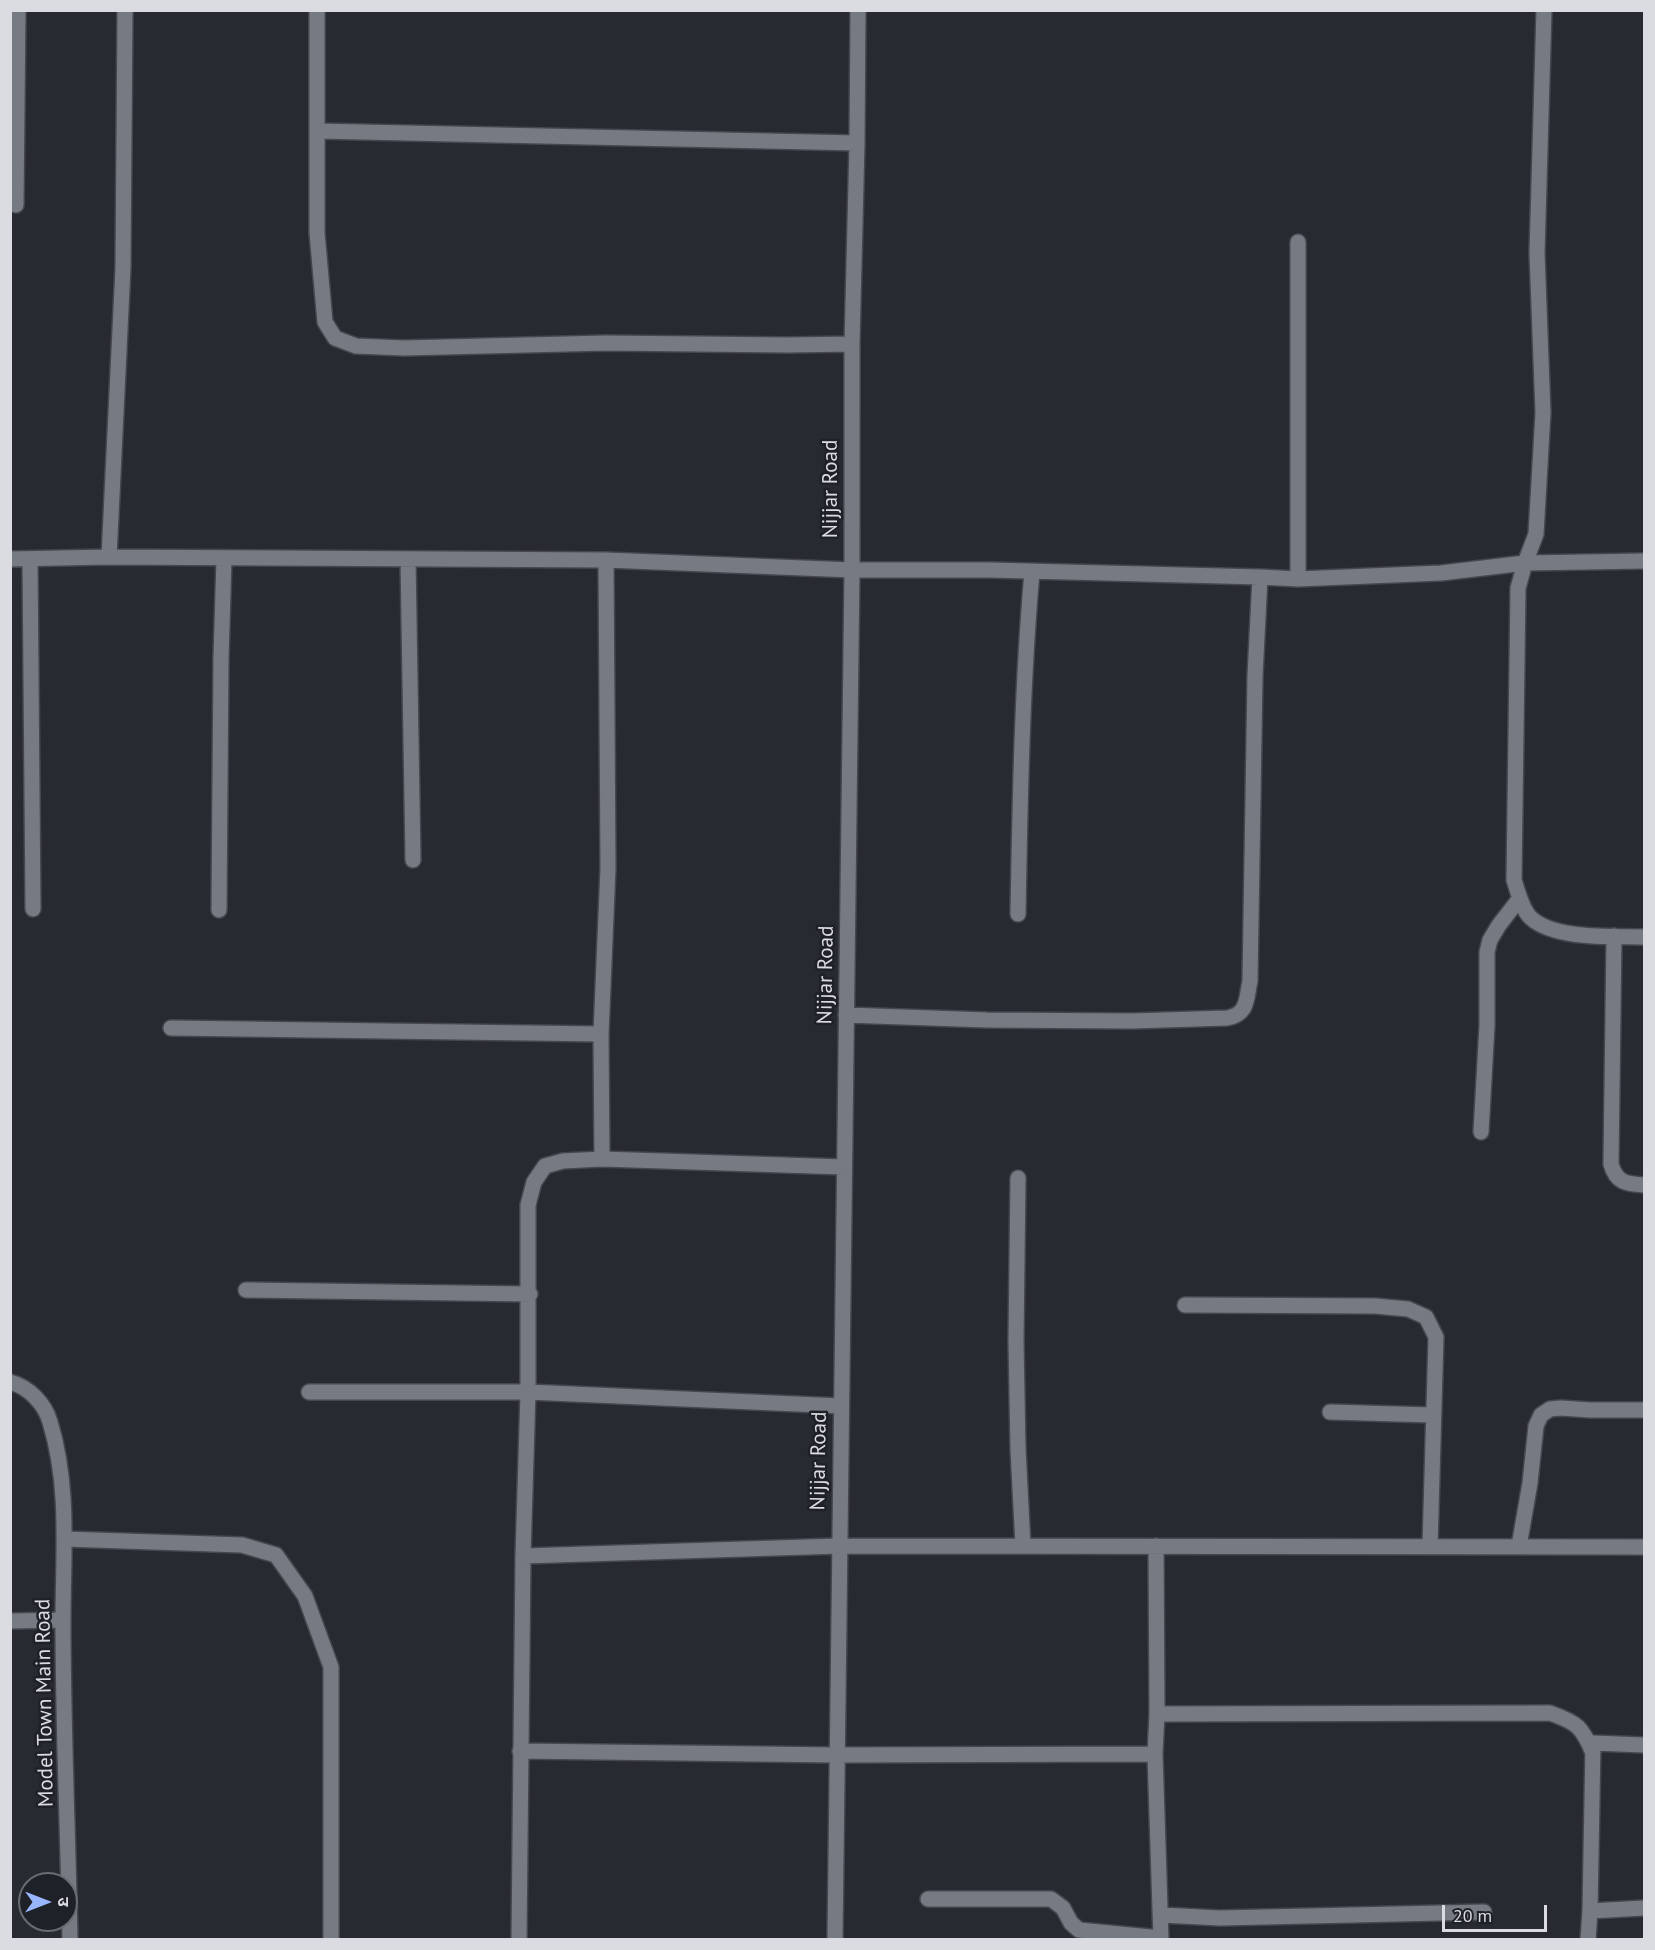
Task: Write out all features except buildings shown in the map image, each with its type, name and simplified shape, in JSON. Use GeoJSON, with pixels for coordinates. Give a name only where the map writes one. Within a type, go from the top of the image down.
{"type":"FeatureCollection","features":[{"type":"Feature","properties":{"kind":"street"},"geometry":{"type":"LineString","coordinates":[[16,205],[18,10]]}},
{"type":"Feature","properties":{"kind":"street"},"geometry":{"type":"LineString","coordinates":[[110,557],[123,268],[125,10]]}},
{"type":"Feature","properties":{"kind":"street"},"geometry":{"type":"LineString","coordinates":[[317,10],[317,232],[325,322],[335,338],[356,346],[404,348],[606,343],[852,344]]}},
{"type":"Feature","properties":{"kind":"street","name":"Nijjar Road"},"geometry":{"type":"LineString","coordinates":[[835,1940],[838,1546],[852,570],[852,344],[858,10]]}},
{"type":"Feature","properties":{"kind":"street"},"geometry":{"type":"LineString","coordinates":[[1544,10],[1537,253],[1543,413],[1536,534],[1518,588],[1514,880],[1530,918],[1548,928],[1569,933],[1644,937]]}},
{"type":"Feature","properties":{"kind":"street"},"geometry":{"type":"LineString","coordinates":[[317,132],[857,142]]}},
{"type":"Feature","properties":{"kind":"street"},"geometry":{"type":"LineString","coordinates":[[1298,242],[1298,579]]}},
{"type":"Feature","properties":{"kind":"street"},"geometry":{"type":"LineString","coordinates":[[10,559],[110,557],[606,560],[852,570],[989,570],[1298,579],[1441,573],[1525,563],[1644,561]]}},
{"type":"Feature","properties":{"kind":"street"},"geometry":{"type":"LineString","coordinates":[[30,559],[33,909]]}},
{"type":"Feature","properties":{"kind":"street"},"geometry":{"type":"LineString","coordinates":[[219,910],[224,559]]}},
{"type":"Feature","properties":{"kind":"street"},"geometry":{"type":"LineString","coordinates":[[408,559],[413,860]]}},
{"type":"Feature","properties":{"kind":"street"},"geometry":{"type":"LineString","coordinates":[[602,1159],[601,1034],[608,857],[606,560]]}},
{"type":"Feature","properties":{"kind":"street"},"geometry":{"type":"LineString","coordinates":[[1018,914],[1021,749],[1032,572]]}},
{"type":"Feature","properties":{"kind":"street"},"geometry":{"type":"LineString","coordinates":[[846,1015],[987,1020],[1132,1021],[1227,1018],[1241,1014],[1251,981],[1255,676],[1260,577]]}},
{"type":"Feature","properties":{"kind":"street"},"geometry":{"type":"LineString","coordinates":[[1482,1132],[1487,1025],[1487,952],[1490,940],[1499,925],[1520,898]]}},
{"type":"Feature","properties":{"kind":"street"},"geometry":{"type":"LineString","coordinates":[[1614,936],[1611,1164],[1614,1174],[1621,1181],[1644,1185]]}},
{"type":"Feature","properties":{"kind":"street"},"geometry":{"type":"LineString","coordinates":[[171,1028],[601,1034]]}},
{"type":"Feature","properties":{"kind":"street"},"geometry":{"type":"LineString","coordinates":[[519,1940],[523,1556],[530,1294],[528,1204],[534,1182],[545,1166],[563,1161],[602,1159],[844,1167]]}},
{"type":"Feature","properties":{"kind":"street"},"geometry":{"type":"LineString","coordinates":[[1018,1178],[1016,1341],[1023,1546]]}},
{"type":"Feature","properties":{"kind":"street"},"geometry":{"type":"LineString","coordinates":[[246,1290],[530,1294]]}},
{"type":"Feature","properties":{"kind":"street"},"geometry":{"type":"LineString","coordinates":[[1185,1305],[1375,1306],[1408,1309],[1426,1317],[1436,1337],[1430,1546]]}},
{"type":"Feature","properties":{"kind":"street","name":"Model Town Main Road"},"geometry":{"type":"LineString","coordinates":[[10,1382],[28,1390],[38,1400],[50,1420],[61,1466],[65,1539],[63,1620],[70,1940]]}},
{"type":"Feature","properties":{"kind":"street"},"geometry":{"type":"LineString","coordinates":[[309,1392],[528,1392],[841,1406]]}},
{"type":"Feature","properties":{"kind":"street"},"geometry":{"type":"LineString","coordinates":[[1519,1546],[1530,1482],[1536,1426],[1541,1415],[1550,1409],[1561,1408],[1644,1410]]}},
{"type":"Feature","properties":{"kind":"street"},"geometry":{"type":"LineString","coordinates":[[1330,1412],[1432,1415]]}},
{"type":"Feature","properties":{"kind":"street"},"geometry":{"type":"LineString","coordinates":[[65,1539],[242,1545],[276,1555],[305,1596],[331,1668],[331,1940]]}},
{"type":"Feature","properties":{"kind":"street"},"geometry":{"type":"LineString","coordinates":[[523,1556],[838,1546],[1644,1547]]}},
{"type":"Feature","properties":{"kind":"street"},"geometry":{"type":"LineString","coordinates":[[928,1899],[1052,1899],[1063,1908],[1071,1923],[1079,1930],[1161,1939],[1155,1754],[1157,1714],[1156,1546]]}},
{"type":"Feature","properties":{"kind":"street"},"geometry":{"type":"LineString","coordinates":[[10,1621],[63,1620]]}},
{"type":"Feature","properties":{"kind":"street"},"geometry":{"type":"LineString","coordinates":[[1157,1714],[1550,1713],[1564,1718],[1583,1731],[1593,1753]]}},
{"type":"Feature","properties":{"kind":"street"},"geometry":{"type":"LineString","coordinates":[[1588,1940],[1593,1743],[1644,1744]]}},
{"type":"Feature","properties":{"kind":"street"},"geometry":{"type":"LineString","coordinates":[[520,1751],[837,1755],[1155,1754]]}},
{"type":"Feature","properties":{"kind":"street"},"geometry":{"type":"LineString","coordinates":[[1590,1911],[1644,1908]]}},
{"type":"Feature","properties":{"kind":"street"},"geometry":{"type":"LineString","coordinates":[[1161,1915],[1220,1918],[1484,1912]]}}]}
